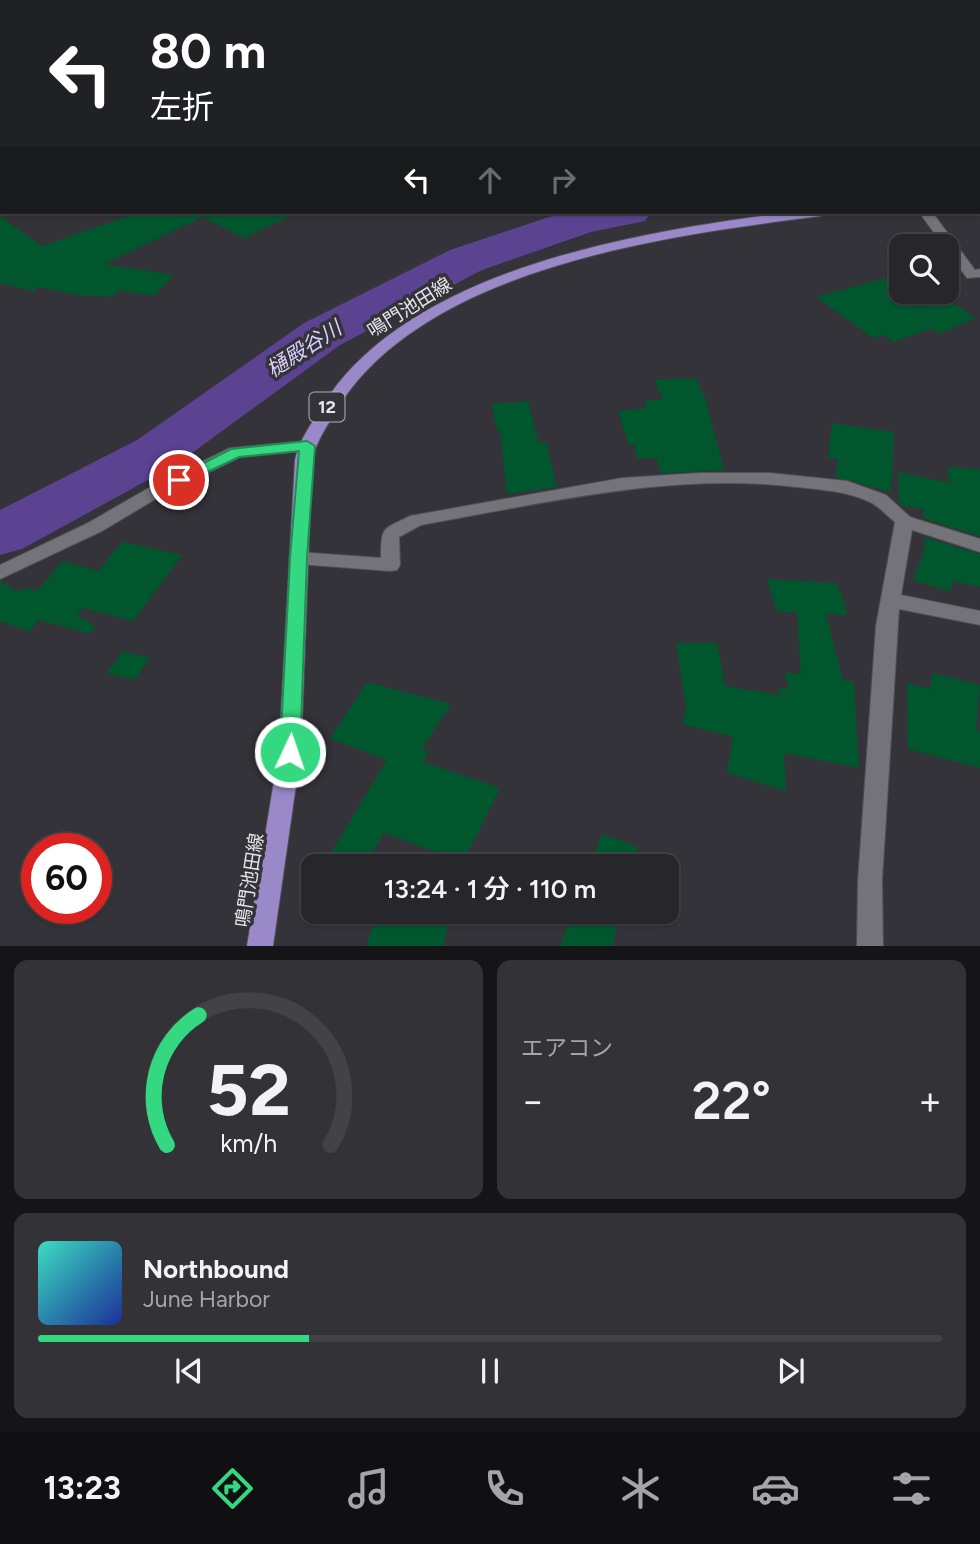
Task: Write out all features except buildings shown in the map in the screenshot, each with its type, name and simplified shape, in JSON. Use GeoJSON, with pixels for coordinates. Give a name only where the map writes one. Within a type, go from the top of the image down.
{"type":"FeatureCollection","features":[{"type":"Feature","properties":{"kind":"main road","name":"鳴門池田線"},"geometry":{"type":"LineString","coordinates":[[260,946],[290,752],[298,558],[307,446],[330,401],[361,363],[423,319],[471,293],[540,267],[632,241],[738,222],[804,214]]}},
{"type":"Feature","properties":{"kind":"street"},"geometry":{"type":"LineString","coordinates":[[926,214],[972,275],[980,273]]}},
{"type":"Feature","properties":{"kind":"street"},"geometry":{"type":"LineString","coordinates":[[0,573],[95,527],[158,490],[236,452],[307,446]]}},
{"type":"Feature","properties":{"kind":"street"},"geometry":{"type":"LineString","coordinates":[[298,558],[390,565],[390,534],[416,520],[622,484],[700,478],[770,478],[847,487],[880,499],[904,521],[980,546]]}},
{"type":"Feature","properties":{"kind":"street"},"geometry":{"type":"LineString","coordinates":[[870,946],[870,881],[886,626],[904,521]]}},
{"type":"Feature","properties":{"kind":"street"},"geometry":{"type":"LineString","coordinates":[[890,600],[980,618]]}},
{"type":"Feature","properties":{"kind":"waterway","name":"樋殿谷川"},"geometry":{"type":"LineString","coordinates":[[0,535],[157,452],[322,334],[466,260],[582,220],[618,214]]}},
{"type":"Feature","properties":{"kind":"route"},"geometry":{"type":"LineString","coordinates":[[179,480],[236,452],[279,446],[307,446],[298,558],[290,752]]}}]}
